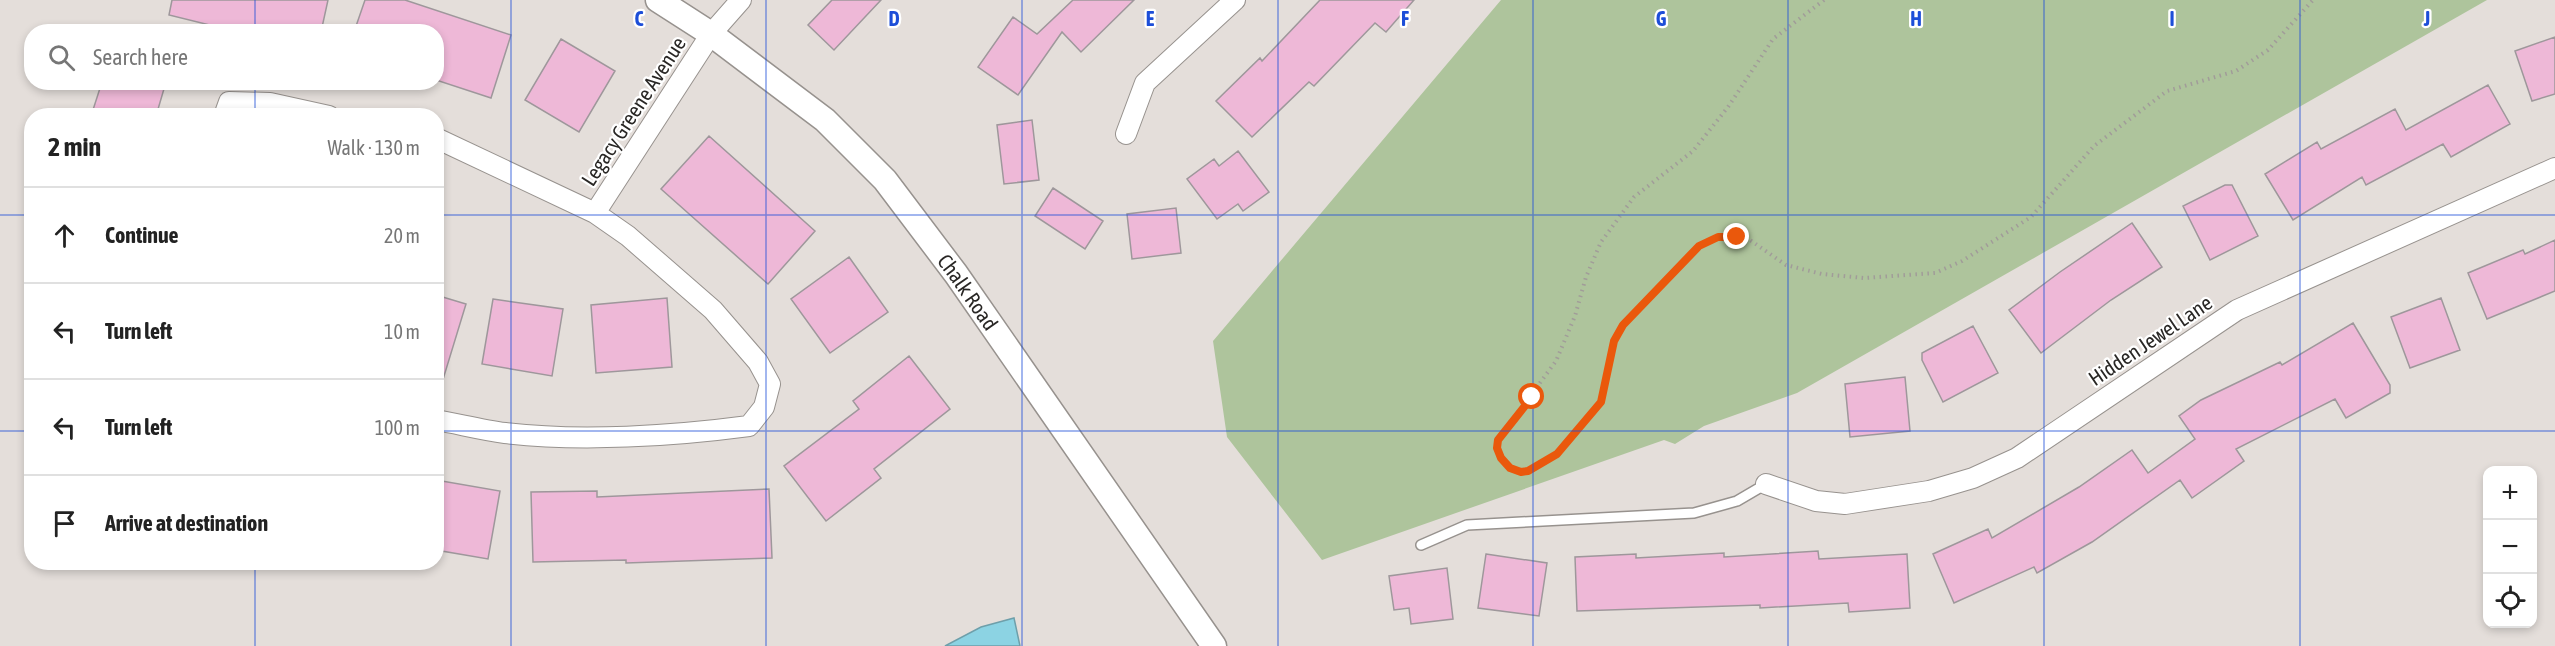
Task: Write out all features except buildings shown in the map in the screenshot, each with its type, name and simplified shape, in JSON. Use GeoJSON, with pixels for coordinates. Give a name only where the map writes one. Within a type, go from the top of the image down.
{"type":"FeatureCollection","features":[{"type":"Feature","properties":{"kind":"street","name":"Chalk Road"},"geometry":{"type":"LineString","coordinates":[[658,0],[711,34],[825,120],[885,180],[956,274],[1214,646]]}},
{"type":"Feature","properties":{"kind":"street","name":"Legacy Greene Avenue"},"geometry":{"type":"LineString","coordinates":[[595,213],[711,34],[741,0]]}},
{"type":"Feature","properties":{"kind":"street"},"geometry":{"type":"LineString","coordinates":[[1126,135],[1145,83],[1236,0]]}},
{"type":"Feature","properties":{"kind":"street"},"geometry":{"type":"LineString","coordinates":[[227,108],[229,102],[270,103],[293,108]]}},
{"type":"Feature","properties":{"kind":"street","name":"Legacy Greene Avenue"},"geometry":{"type":"LineString","coordinates":[[444,142],[595,213],[628,236],[713,310],[758,362],[770,384],[764,407],[749,426],[712,431],[611,437],[506,433],[444,421]]}},
{"type":"Feature","properties":{"kind":"street","name":"Hidden Jewel Lane"},"geometry":{"type":"LineString","coordinates":[[1766,484],[1816,501],[1845,504],[1929,491],[1972,478],[2018,458],[2237,310],[2555,168]]}},
{"type":"Feature","properties":{"kind":"lane"},"geometry":{"type":"LineString","coordinates":[[1421,544],[1467,525],[1694,513],[1737,501],[1766,484]]}},
{"type":"Feature","properties":{"kind":"path"},"geometry":{"type":"LineString","coordinates":[[1824,0],[1773,39],[1728,107],[1693,151],[1634,197],[1601,242],[1556,361],[1498,440],[1497,448],[1501,458],[1510,468],[1528,471],[1557,454],[1572,440],[1601,402],[1614,341],[1623,325],[1699,246],[1718,237],[1747,238],[1786,264],[1822,274],[1864,278],[1935,273],[1962,261],[2031,217],[2094,146],[2167,91],[2236,71],[2268,50],[2313,0]]}},
{"type":"Feature","properties":{"kind":"green space"},"geometry":{"type":"Polygon","coordinates":[[[1501,0],[2487,0],[1797,393],[1704,426],[1675,444],[1664,440],[1322,560],[1227,437],[1213,341],[1501,0]]]}},
{"type":"Feature","properties":{"kind":"water"},"geometry":{"type":"Polygon","coordinates":[[[1014,618],[1020,646],[945,646],[981,627],[1014,618]]]}},
{"type":"Feature","properties":{"kind":"route"},"geometry":{"type":"LineString","coordinates":[[1532,397],[1498,440],[1497,446],[1501,458],[1510,468],[1521,472],[1528,471],[1557,454],[1572,440],[1601,402],[1602,385],[1614,341],[1623,325],[1699,246],[1718,237],[1737,237]]}}]}
